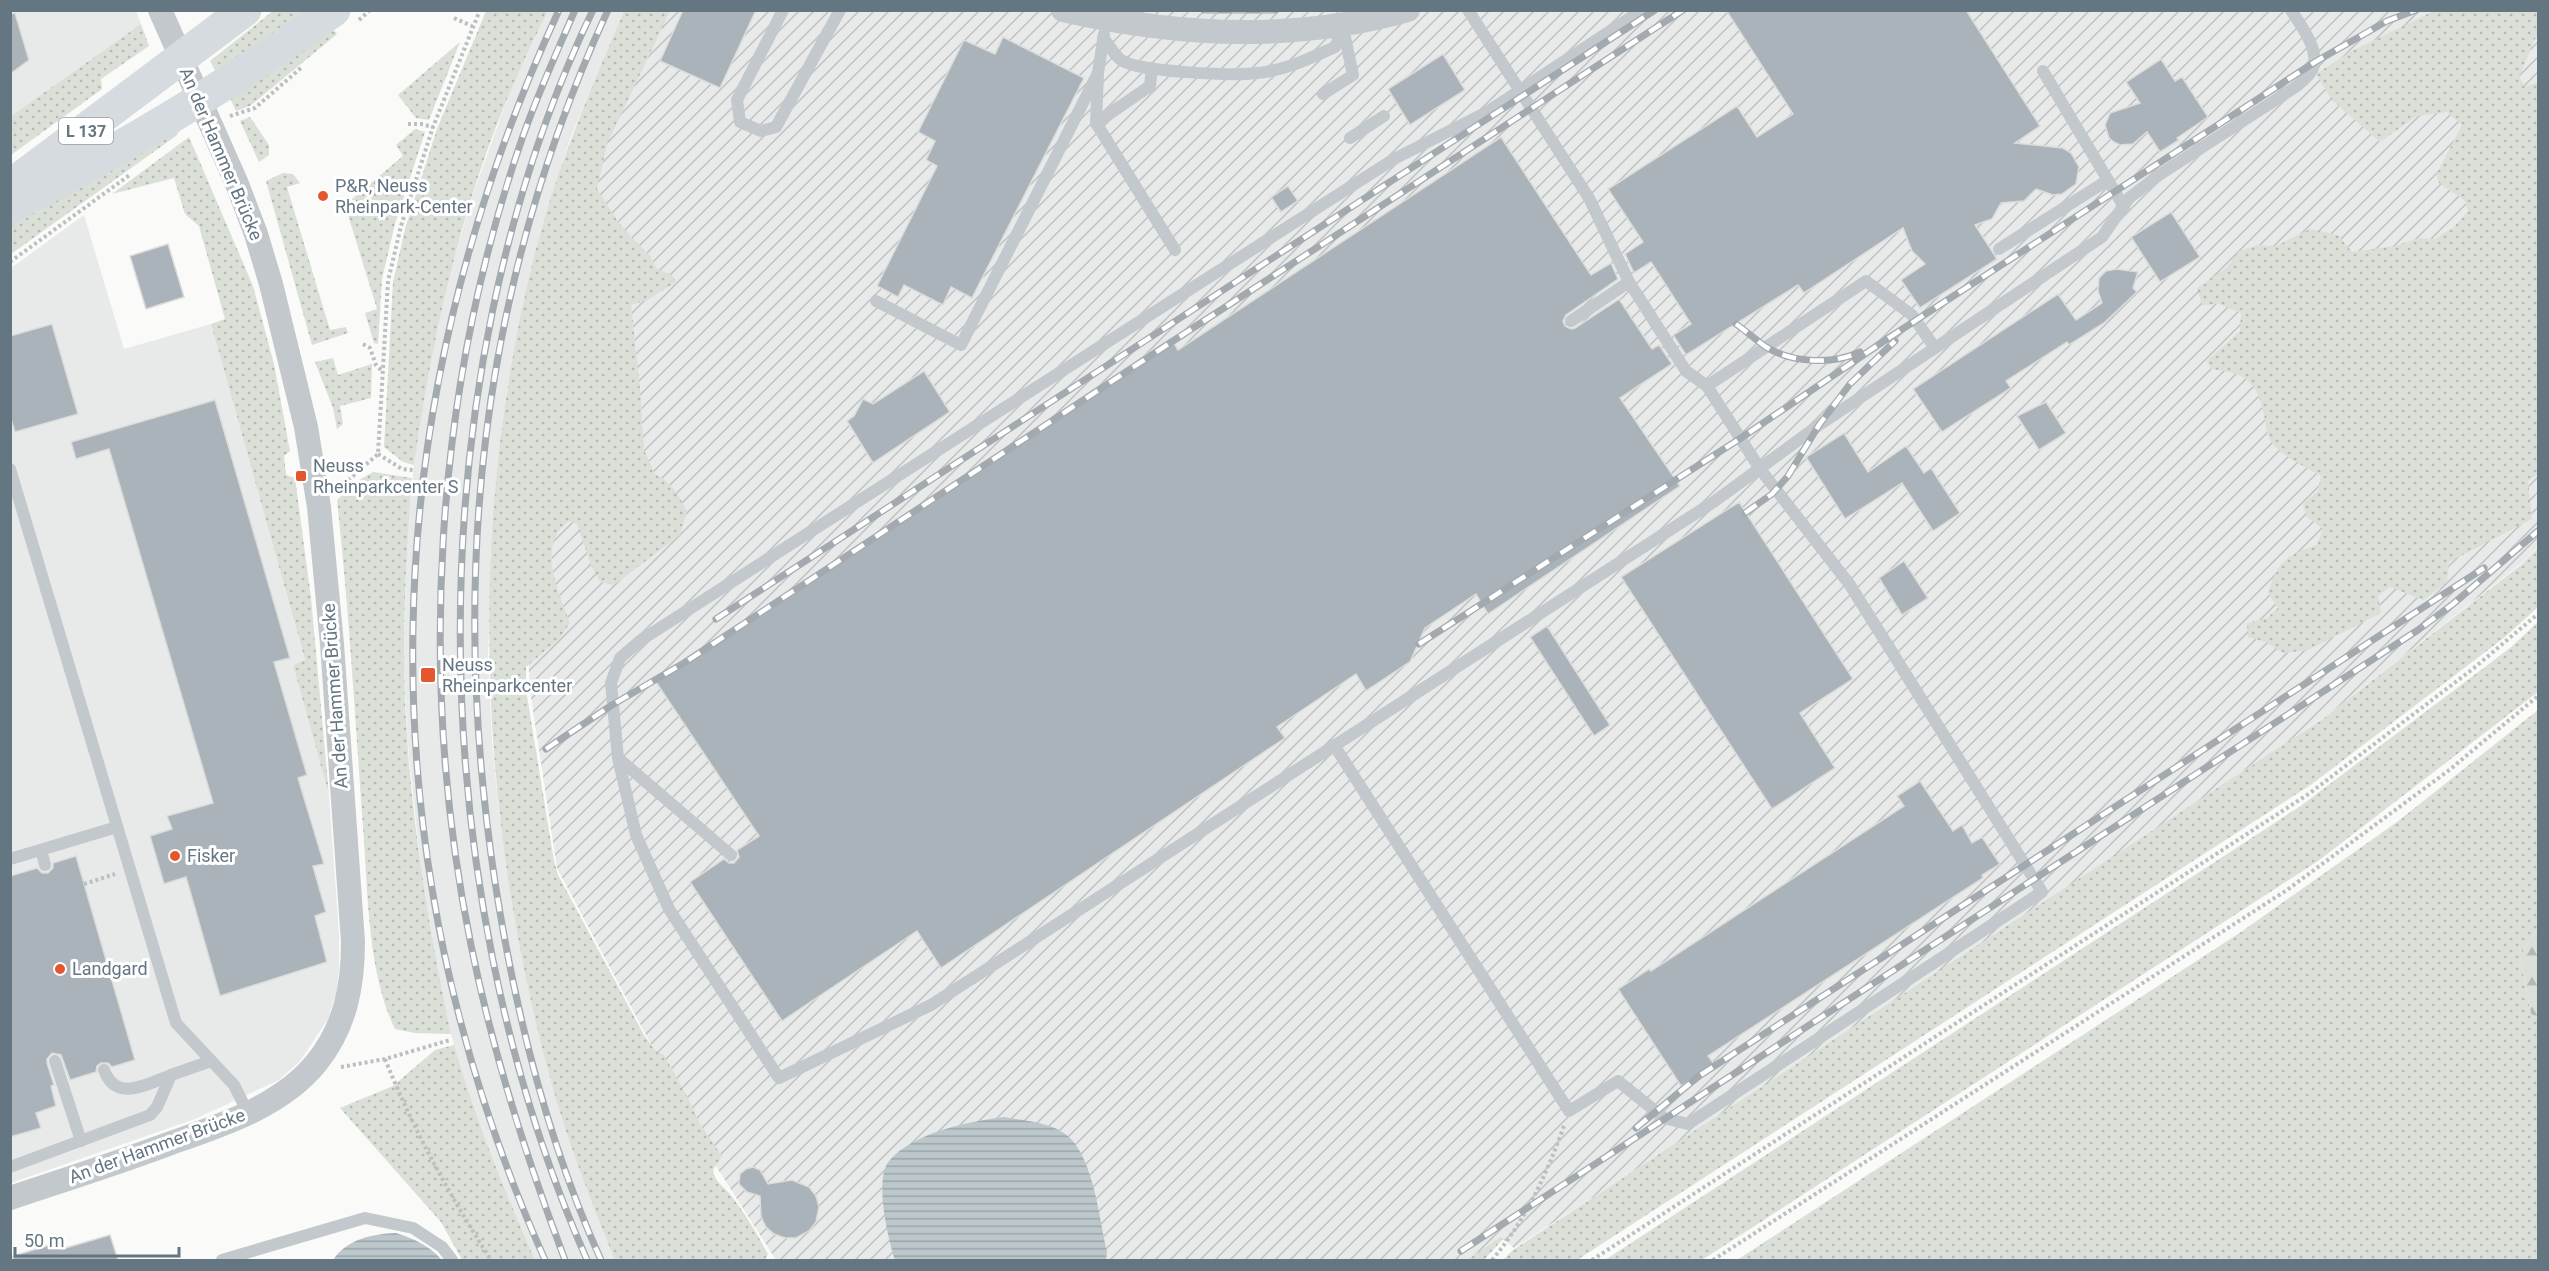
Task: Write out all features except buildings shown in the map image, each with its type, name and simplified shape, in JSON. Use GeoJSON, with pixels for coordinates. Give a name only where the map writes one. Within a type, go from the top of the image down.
{"type":"FeatureCollection","features":[{"type":"Feature","properties":{"kind":"main road","name":"L 137"},"geometry":{"type":"LineString","coordinates":[[10,186],[161,75],[244,10]]}},
{"type":"Feature","properties":{"kind":"main road"},"geometry":{"type":"LineString","coordinates":[[10,207],[79,171],[176,113],[334,10]]}},
{"type":"Feature","properties":{"kind":"street","name":"An der Hammer Brücke"},"geometry":{"type":"LineString","coordinates":[[10,1198],[133,1157],[248,1113],[290,1089],[317,1063],[336,1032],[347,1005],[353,975],[353,942],[333,656],[318,502],[306,427],[291,361],[256,234],[237,184],[160,10]]}},
{"type":"Feature","properties":{"kind":"street"},"geometry":{"type":"LineString","coordinates":[[1063,10],[1105,28],[1230,32],[1295,30],[1339,25],[1408,10]]}},
{"type":"Feature","properties":{"kind":"lane"},"geometry":{"type":"LineString","coordinates":[[783,10],[737,100],[740,122],[762,131],[776,128],[840,10]]}},
{"type":"Feature","properties":{"kind":"lane"},"geometry":{"type":"LineString","coordinates":[[1334,745],[1569,1111],[1618,1081],[1664,1118],[1688,1124],[2042,892],[1850,585],[1760,468],[1707,386],[1686,371],[1629,282],[1589,198],[1468,10]]}},
{"type":"Feature","properties":{"kind":"lane"},"geometry":{"type":"LineString","coordinates":[[1642,10],[1487,112],[1394,159],[641,640],[620,658],[611,683],[618,758],[636,835],[669,909],[779,1078],[931,1005],[1714,501],[1819,425],[2102,237],[2129,198],[2158,175],[2297,86],[2311,73],[2315,57],[2307,35],[2291,10]]}},
{"type":"Feature","properties":{"kind":"lane"},"geometry":{"type":"LineString","coordinates":[[1105,28],[1120,59],[1135,66],[1257,74],[1283,68],[1335,47],[1338,41],[1339,25]]}},
{"type":"Feature","properties":{"kind":"lane"},"geometry":{"type":"LineString","coordinates":[[1323,94],[1353,75],[1339,25]]}},
{"type":"Feature","properties":{"kind":"lane"},"geometry":{"type":"LineString","coordinates":[[1105,28],[1098,73],[1096,123],[1175,250]]}},
{"type":"Feature","properties":{"kind":"lane"},"geometry":{"type":"LineString","coordinates":[[1096,123],[1150,86],[1152,68]]}},
{"type":"Feature","properties":{"kind":"lane"},"geometry":{"type":"LineString","coordinates":[[2043,71],[2124,207]]}},
{"type":"Feature","properties":{"kind":"lane"},"geometry":{"type":"LineString","coordinates":[[876,301],[961,345],[1098,73]]}},
{"type":"Feature","properties":{"kind":"lane"},"geometry":{"type":"LineString","coordinates":[[1350,138],[1384,116]]}},
{"type":"Feature","properties":{"kind":"lane"},"geometry":{"type":"LineString","coordinates":[[1999,249],[2108,180]]}},
{"type":"Feature","properties":{"kind":"lane"},"geometry":{"type":"LineString","coordinates":[[1707,386],[1866,281],[1912,315],[1935,348]]}},
{"type":"Feature","properties":{"kind":"lane"},"geometry":{"type":"LineString","coordinates":[[1571,321],[1629,282]]}},
{"type":"Feature","properties":{"kind":"lane"},"geometry":{"type":"LineString","coordinates":[[10,469],[176,1023],[234,1085],[248,1113]]}},
{"type":"Feature","properties":{"kind":"lane"},"geometry":{"type":"LineString","coordinates":[[618,758],[731,855]]}},
{"type":"Feature","properties":{"kind":"lane"},"geometry":{"type":"LineString","coordinates":[[10,859],[117,827]]}},
{"type":"Feature","properties":{"kind":"lane"},"geometry":{"type":"LineString","coordinates":[[41,850],[45,865]]}},
{"type":"Feature","properties":{"kind":"lane"},"geometry":{"type":"LineString","coordinates":[[55,1061],[81,1141]]}},
{"type":"Feature","properties":{"kind":"lane"},"geometry":{"type":"LineString","coordinates":[[104,1070],[112,1084],[120,1089],[130,1090],[211,1061]]}},
{"type":"Feature","properties":{"kind":"lane"},"geometry":{"type":"LineString","coordinates":[[10,1167],[150,1115],[157,1107],[171,1075]]}},
{"type":"Feature","properties":{"kind":"lane"},"geometry":{"type":"LineString","coordinates":[[222,1260],[365,1218],[413,1228],[442,1247],[452,1260]]}},
{"type":"Feature","properties":{"kind":"path"},"geometry":{"type":"LineString","coordinates":[[318,502],[341,486],[378,453],[388,281],[401,226],[433,127],[480,10]]}},
{"type":"Feature","properties":{"kind":"path"},"geometry":{"type":"LineString","coordinates":[[454,18],[473,26]]}},
{"type":"Feature","properties":{"kind":"path"},"geometry":{"type":"LineString","coordinates":[[408,124],[433,127]]}},
{"type":"Feature","properties":{"kind":"path"},"geometry":{"type":"LineString","coordinates":[[363,344],[370,348],[376,365],[382,371]]}},
{"type":"Feature","properties":{"kind":"path"},"geometry":{"type":"LineString","coordinates":[[378,453],[402,469],[413,470]]}},
{"type":"Feature","properties":{"kind":"path"},"geometry":{"type":"LineString","coordinates":[[1592,1260],[2310,793],[2474,668],[2538,614]]}},
{"type":"Feature","properties":{"kind":"path"},"geometry":{"type":"LineString","coordinates":[[1713,1260],[2287,890],[2448,771],[2538,696]]}},
{"type":"Feature","properties":{"kind":"path"},"geometry":{"type":"LineString","coordinates":[[84,884],[130,869]]}},
{"type":"Feature","properties":{"kind":"path"},"geometry":{"type":"LineString","coordinates":[[317,1063],[342,1068],[385,1059],[450,1040]]}},
{"type":"Feature","properties":{"kind":"path"},"geometry":{"type":"LineString","coordinates":[[385,1059],[407,1114],[461,1213],[491,1260]]}},
{"type":"Feature","properties":{"kind":"path"},"geometry":{"type":"LineString","coordinates":[[1492,1260],[1507,1243],[1531,1205],[1547,1171],[1569,1111]]}},
{"type":"Feature","properties":{"kind":"shaded area"},"geometry":{"type":"Polygon","coordinates":[[[11,11],[136,11],[141,24],[11,116],[11,11]]]}},
{"type":"Feature","properties":{"kind":"shaded area"},"geometry":{"type":"Polygon","coordinates":[[[548,11],[624,11],[570,139],[540,233],[507,389],[496,482],[488,655],[492,740],[499,813],[515,919],[550,1079],[615,1260],[535,1260],[497,1175],[467,1093],[433,952],[424,900],[407,736],[404,659],[406,548],[425,381],[447,282],[473,194],[512,86],[548,11]]]}},
{"type":"Feature","properties":{"kind":"shaded area"},"geometry":{"type":"Polygon","coordinates":[[[652,11],[2538,11],[2538,547],[2522,563],[2329,714],[2069,890],[1514,1248],[1500,1237],[1467,1260],[776,1260],[716,1166],[557,868],[531,697],[519,545],[533,378],[620,87],[652,11]]]}},
{"type":"Feature","properties":{"kind":"shaded area"},"geometry":{"type":"Polygon","coordinates":[[[84,215],[124,349],[211,324],[305,661],[293,665],[329,795],[339,935],[339,968],[337,990],[328,1019],[300,1061],[279,1080],[195,1119],[11,1183],[11,268],[84,215]]]}},
{"type":"Feature","properties":{"kind":"shaded area"},"geometry":{"type":"Polygon","coordinates":[[[1004,1117],[1056,1129],[1070,1138],[1078,1148],[1085,1161],[1094,1191],[1107,1252],[1106,1260],[895,1260],[882,1195],[885,1170],[889,1161],[912,1143],[942,1130],[1004,1117]]]}},
{"type":"Feature","properties":{"kind":"shaded area"},"geometry":{"type":"Polygon","coordinates":[[[396,1233],[421,1243],[442,1260],[333,1260],[353,1242],[396,1233]]]}},
{"type":"Feature","properties":{"kind":"green space"},"geometry":{"type":"Polygon","coordinates":[[[273,11],[314,11],[216,72],[210,61],[273,11]]]}},
{"type":"Feature","properties":{"kind":"green space"},"geometry":{"type":"Polygon","coordinates":[[[486,11],[548,11],[517,76],[495,131],[464,224],[430,368],[414,465],[403,462],[384,447],[393,282],[405,229],[437,129],[486,11]]]}},
{"type":"Feature","properties":{"kind":"green space"},"geometry":{"type":"Polygon","coordinates":[[[624,11],[670,11],[607,144],[597,189],[621,226],[651,257],[657,269],[672,275],[676,282],[647,300],[631,305],[644,450],[655,474],[670,485],[687,511],[680,535],[614,585],[600,582],[591,565],[577,524],[569,521],[559,531],[554,542],[553,569],[570,623],[559,639],[526,667],[526,690],[558,875],[644,1035],[655,1050],[664,1055],[700,1124],[722,1156],[713,1170],[715,1178],[735,1200],[755,1231],[768,1254],[765,1260],[615,1260],[588,1193],[550,1078],[525,974],[507,869],[495,763],[490,657],[491,550],[500,444],[516,338],[548,205],[578,121],[624,11]]]}},
{"type":"Feature","properties":{"kind":"green space"},"geometry":{"type":"Polygon","coordinates":[[[2434,11],[2538,11],[2538,37],[2535,39],[2519,77],[2525,86],[2538,83],[2538,474],[2528,481],[2532,519],[2449,562],[2447,583],[2423,600],[2390,587],[2378,596],[2381,613],[2308,650],[2283,653],[2266,642],[2248,637],[2247,623],[2267,618],[2278,608],[2268,593],[2275,574],[2285,561],[2298,552],[2317,545],[2323,529],[2307,517],[2303,504],[2318,491],[2321,476],[2292,460],[2273,444],[2268,435],[2258,394],[2248,381],[2233,373],[2211,369],[2207,361],[2240,331],[2241,313],[2219,304],[2202,305],[2197,288],[2226,268],[2239,251],[2258,245],[2276,246],[2310,229],[2338,235],[2352,252],[2395,246],[2419,238],[2435,239],[2454,227],[2468,211],[2464,200],[2439,183],[2436,175],[2462,125],[2447,112],[2417,116],[2380,142],[2331,99],[2316,74],[2350,52],[2434,11]]]}},
{"type":"Feature","properties":{"kind":"green space"},"geometry":{"type":"Polygon","coordinates":[[[141,24],[149,46],[101,79],[102,89],[11,155],[11,116],[141,24]]]}},
{"type":"Feature","properties":{"kind":"green space"},"geometry":{"type":"Polygon","coordinates":[[[334,30],[337,34],[250,106],[236,111],[229,96],[334,30]]]}},
{"type":"Feature","properties":{"kind":"green space"},"geometry":{"type":"Polygon","coordinates":[[[460,42],[429,120],[416,118],[398,95],[460,42]]]}},
{"type":"Feature","properties":{"kind":"green space"},"geometry":{"type":"Polygon","coordinates":[[[250,117],[269,145],[269,155],[259,162],[240,121],[250,117]]]}},
{"type":"Feature","properties":{"kind":"green space"},"geometry":{"type":"Polygon","coordinates":[[[184,125],[176,136],[11,254],[11,223],[184,125]]]}},
{"type":"Feature","properties":{"kind":"green space"},"geometry":{"type":"Polygon","coordinates":[[[415,129],[425,132],[395,224],[382,279],[378,344],[374,343],[365,313],[377,309],[345,205],[403,156],[396,145],[415,129]]]}},
{"type":"Feature","properties":{"kind":"green space"},"geometry":{"type":"Polygon","coordinates":[[[189,137],[253,286],[274,364],[290,451],[284,456],[286,475],[295,478],[311,598],[329,795],[293,665],[305,660],[211,324],[225,319],[199,226],[185,214],[174,178],[112,194],[189,137]]]}},
{"type":"Feature","properties":{"kind":"green space"},"geometry":{"type":"Polygon","coordinates":[[[283,173],[293,174],[300,183],[287,187],[330,330],[346,327],[348,333],[312,345],[266,181],[283,173]]]}},
{"type":"Feature","properties":{"kind":"green space"},"geometry":{"type":"Polygon","coordinates":[[[333,358],[338,375],[372,364],[371,398],[340,406],[343,424],[337,429],[333,408],[315,362],[333,358]]]}},
{"type":"Feature","properties":{"kind":"green space"},"geometry":{"type":"Polygon","coordinates":[[[373,472],[412,478],[405,608],[404,672],[407,737],[424,887],[451,1034],[415,1033],[395,1029],[379,982],[370,930],[337,500],[356,482],[373,472]]]}},
{"type":"Feature","properties":{"kind":"green space"},"geometry":{"type":"Polygon","coordinates":[[[2538,548],[2538,607],[2505,637],[2312,784],[1577,1260],[1503,1260],[1513,1250],[2324,718],[2521,565],[2538,548]]]}},
{"type":"Feature","properties":{"kind":"green space"},"geometry":{"type":"Polygon","coordinates":[[[2538,622],[2538,692],[2318,861],[1702,1260],[1605,1260],[2302,805],[2510,648],[2538,622]]]}},
{"type":"Feature","properties":{"kind":"green space"},"geometry":{"type":"Polygon","coordinates":[[[2538,710],[2538,929],[2520,956],[2531,1014],[2538,1018],[2538,1260],[1737,1260],[2241,932],[2397,822],[2538,710]]]}},
{"type":"Feature","properties":{"kind":"green space"},"geometry":{"type":"Polygon","coordinates":[[[2538,929],[2538,1018],[2531,1014],[2520,956],[2538,929]]]}},
{"type":"Feature","properties":{"kind":"green space"},"geometry":{"type":"Polygon","coordinates":[[[454,1045],[491,1154],[535,1260],[462,1260],[441,1222],[340,1108],[393,1086],[435,1050],[454,1045]]]}},
{"type":"Feature","properties":{"kind":"green space"},"geometry":{"type":"Polygon","coordinates":[[[1500,1237],[1503,1239],[1484,1260],[1467,1260],[1500,1237]]]}},
{"type":"Feature","properties":{"kind":"railway"},"geometry":{"type":"LineString","coordinates":[[545,1260],[485,1106],[444,949],[419,792],[413,634],[424,476],[452,319],[497,164],[559,10]]}},
{"type":"Feature","properties":{"kind":"railway"},"geometry":{"type":"LineString","coordinates":[[565,1260],[537,1183],[500,1065],[471,945],[454,845],[444,743],[440,640],[443,537],[453,434],[470,332],[493,233],[523,136],[575,10]]}},
{"type":"Feature","properties":{"kind":"railway"},"geometry":{"type":"LineString","coordinates":[[587,1260],[532,1114],[493,959],[468,798],[460,634],[468,470],[493,310],[534,155],[593,10]]}},
{"type":"Feature","properties":{"kind":"railway"},"geometry":{"type":"LineString","coordinates":[[601,1260],[564,1169],[549,1122],[512,979],[495,882],[481,769],[475,657],[477,547],[486,437],[503,329],[529,221],[564,115],[608,10]]}},
{"type":"Feature","properties":{"kind":"railway"},"geometry":{"type":"LineString","coordinates":[[1204,10],[1275,10]]}},
{"type":"Feature","properties":{"kind":"railway"},"geometry":{"type":"LineString","coordinates":[[716,619],[1655,10]]}},
{"type":"Feature","properties":{"kind":"railway"},"geometry":{"type":"LineString","coordinates":[[546,749],[612,705],[684,663],[1173,341],[1683,10]]}},
{"type":"Feature","properties":{"kind":"railway"},"geometry":{"type":"LineString","coordinates":[[1419,644],[1741,438],[1887,339],[2315,62],[2387,21],[2416,10]]}},
{"type":"Feature","properties":{"kind":"railway"},"geometry":{"type":"LineString","coordinates":[[1736,324],[1766,347],[1800,359],[1837,359],[1860,352]]}},
{"type":"Feature","properties":{"kind":"railway"},"geometry":{"type":"LineString","coordinates":[[1745,513],[1772,494],[1788,476],[1819,425],[1850,384],[1895,341]]}},
{"type":"Feature","properties":{"kind":"railway"},"geometry":{"type":"LineString","coordinates":[[1461,1251],[2418,630],[2453,604],[2538,531]]}},
{"type":"Feature","properties":{"kind":"railway"},"geometry":{"type":"LineString","coordinates":[[1636,1128],[1699,1076],[2484,568]]}},
{"type":"Feature","properties":{"kind":"place","name":"P&R, Neuss Rheinpark-Center"},"geometry":{"type":"Point","coordinates":[323,196]}},
{"type":"Feature","properties":{"kind":"place","name":"Neuss Rheinparkcenter S"},"geometry":{"type":"Point","coordinates":[301,476]}},
{"type":"Feature","properties":{"kind":"place","name":"Neuss Rheinparkcenter"},"geometry":{"type":"Point","coordinates":[428,675]}},
{"type":"Feature","properties":{"kind":"place","name":"Fisker"},"geometry":{"type":"Point","coordinates":[175,856]}},
{"type":"Feature","properties":{"kind":"place","name":"Landgard"},"geometry":{"type":"Point","coordinates":[60,969]}}]}
